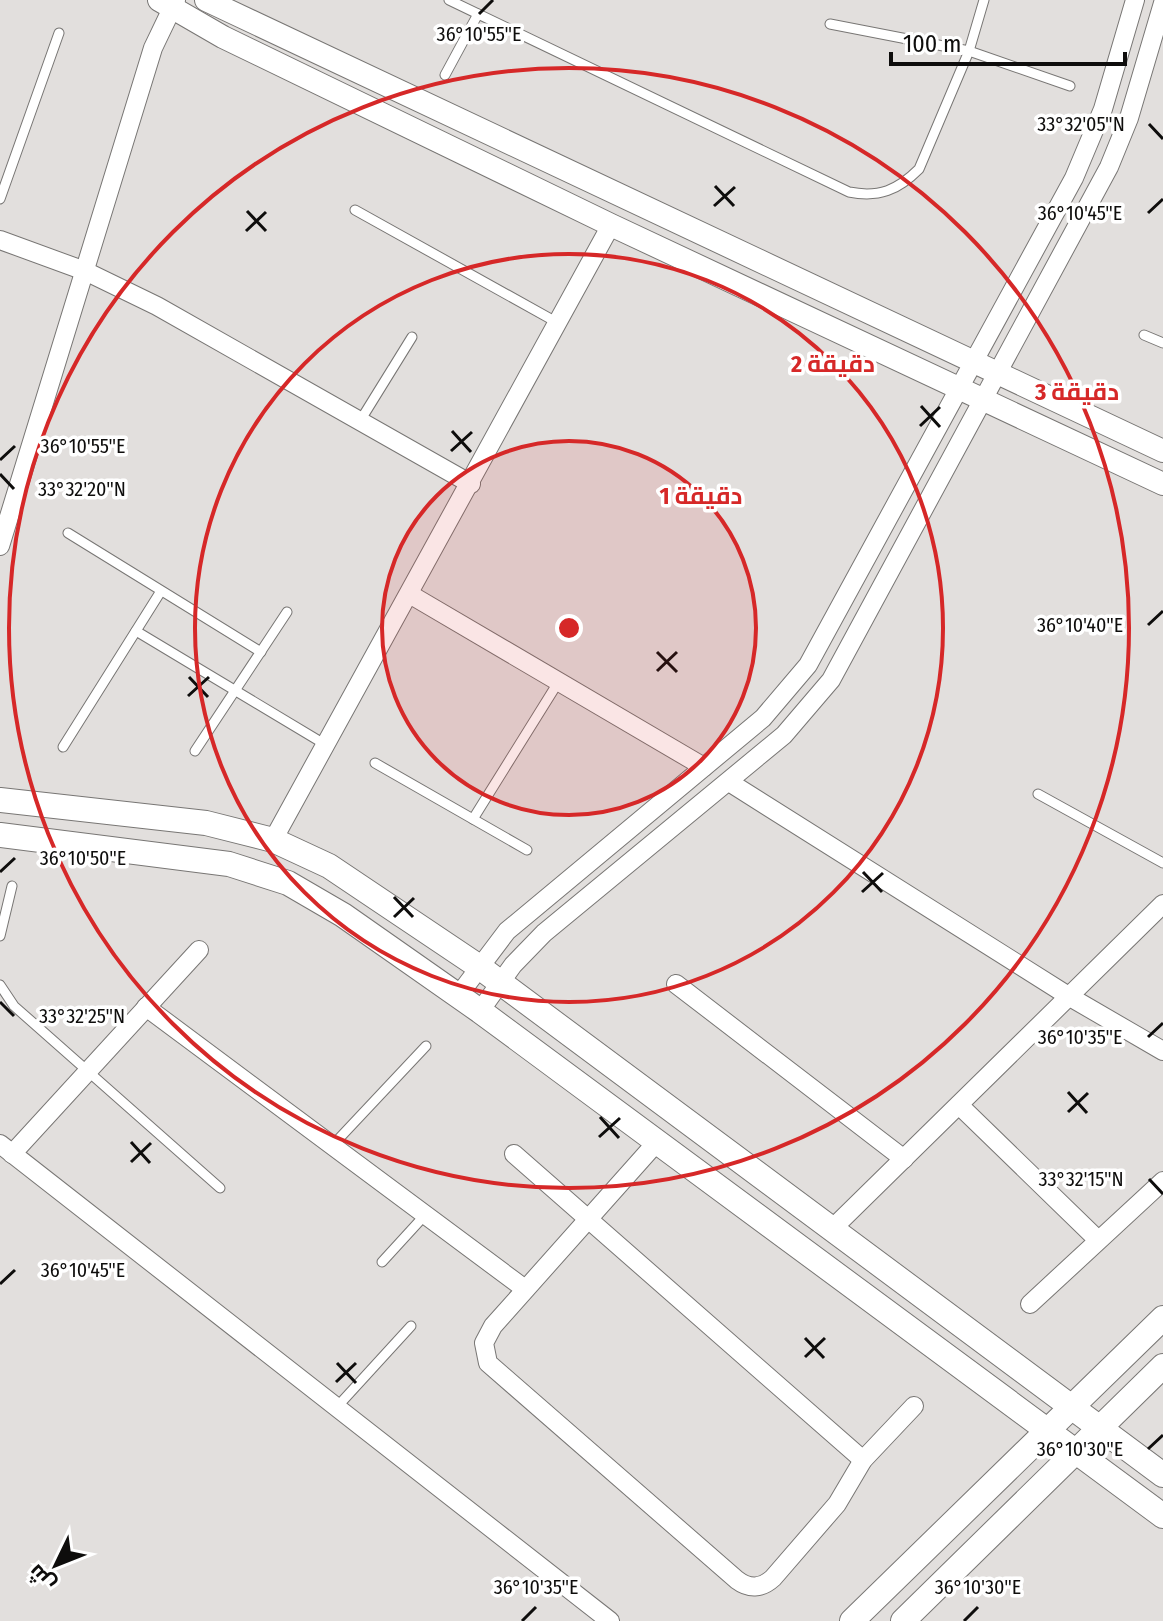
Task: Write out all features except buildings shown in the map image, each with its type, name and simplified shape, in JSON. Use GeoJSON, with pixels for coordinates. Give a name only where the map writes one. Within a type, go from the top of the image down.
{"type":"FeatureCollection","features":[{"type":"Feature","properties":{"kind":"main road"},"geometry":{"type":"LineString","coordinates":[[0,800],[206,823],[273,840],[329,866],[500,982],[1163,1475]]}},
{"type":"Feature","properties":{"kind":"main road"},"geometry":{"type":"LineString","coordinates":[[0,835],[198,860],[259,872],[316,898],[480,1011],[1163,1516]]}},
{"type":"Feature","properties":{"kind":"main road"},"geometry":{"type":"LineString","coordinates":[[852,1621],[1163,1318]]}},
{"type":"Feature","properties":{"kind":"main road"},"geometry":{"type":"LineString","coordinates":[[903,1621],[1163,1366]]}},
{"type":"Feature","properties":{"kind":"street"},"geometry":{"type":"LineString","coordinates":[[206,0],[1163,451]]}},
{"type":"Feature","properties":{"kind":"street"},"geometry":{"type":"LineString","coordinates":[[458,996],[478,966],[524,916],[763,718],[808,665],[1084,156],[1103,109],[1135,0]]}},
{"type":"Feature","properties":{"kind":"street"},"geometry":{"type":"LineString","coordinates":[[0,546],[168,3],[611,225],[1163,484]]}},
{"type":"Feature","properties":{"kind":"street"},"geometry":{"type":"LineString","coordinates":[[480,1011],[500,982],[544,933],[784,735],[831,680],[1109,167],[1129,118],[1163,3]]}},
{"type":"Feature","properties":{"kind":"street"},"geometry":{"type":"LineString","coordinates":[[273,840],[411,595],[611,225]]}},
{"type":"Feature","properties":{"kind":"street"},"geometry":{"type":"LineString","coordinates":[[0,240],[85,271],[157,306],[471,484]]}},
{"type":"Feature","properties":{"kind":"street"},"geometry":{"type":"LineString","coordinates":[[411,595],[704,767]]}},
{"type":"Feature","properties":{"kind":"street"},"geometry":{"type":"LineString","coordinates":[[729,782],[1070,997],[1163,1051]]}},
{"type":"Feature","properties":{"kind":"street"},"geometry":{"type":"LineString","coordinates":[[832,1229],[1163,904]]}},
{"type":"Feature","properties":{"kind":"street"},"geometry":{"type":"LineString","coordinates":[[199,950],[88,1071],[6,1149],[610,1621]]}},
{"type":"Feature","properties":{"kind":"street"},"geometry":{"type":"LineString","coordinates":[[676,984],[904,1159]]}},
{"type":"Feature","properties":{"kind":"street"},"geometry":{"type":"LineString","coordinates":[[146,1007],[525,1289]]}},
{"type":"Feature","properties":{"kind":"street"},"geometry":{"type":"LineString","coordinates":[[959,1105],[1098,1240]]}},
{"type":"Feature","properties":{"kind":"street"},"geometry":{"type":"LineString","coordinates":[[656,1143],[487,1334],[484,1353],[488,1363],[743,1585],[759,1587],[773,1578],[837,1504],[863,1460],[914,1406]]}},
{"type":"Feature","properties":{"kind":"street"},"geometry":{"type":"LineString","coordinates":[[514,1154],[863,1460]]}},
{"type":"Feature","properties":{"kind":"street"},"geometry":{"type":"LineString","coordinates":[[1030,1304],[1163,1181]]}},
{"type":"Feature","properties":{"kind":"lane"},"geometry":{"type":"LineString","coordinates":[[449,0],[849,192],[869,196],[897,187],[919,169],[969,51],[984,0]]}},
{"type":"Feature","properties":{"kind":"lane"},"geometry":{"type":"LineString","coordinates":[[445,75],[478,14]]}},
{"type":"Feature","properties":{"kind":"lane"},"geometry":{"type":"LineString","coordinates":[[830,24],[969,51],[1070,86]]}},
{"type":"Feature","properties":{"kind":"lane"},"geometry":{"type":"LineString","coordinates":[[0,199],[59,33]]}},
{"type":"Feature","properties":{"kind":"lane"},"geometry":{"type":"LineString","coordinates":[[355,210],[558,323]]}},
{"type":"Feature","properties":{"kind":"lane"},"geometry":{"type":"LineString","coordinates":[[1144,335],[1163,343]]}},
{"type":"Feature","properties":{"kind":"lane"},"geometry":{"type":"LineString","coordinates":[[360,421],[412,337]]}},
{"type":"Feature","properties":{"kind":"lane"},"geometry":{"type":"LineString","coordinates":[[68,533],[261,652]]}},
{"type":"Feature","properties":{"kind":"lane"},"geometry":{"type":"LineString","coordinates":[[63,747],[161,591]]}},
{"type":"Feature","properties":{"kind":"lane"},"geometry":{"type":"LineString","coordinates":[[195,751],[287,612]]}},
{"type":"Feature","properties":{"kind":"lane"},"geometry":{"type":"LineString","coordinates":[[136,631],[326,745]]}},
{"type":"Feature","properties":{"kind":"lane"},"geometry":{"type":"LineString","coordinates":[[473,819],[559,681]]}},
{"type":"Feature","properties":{"kind":"lane"},"geometry":{"type":"LineString","coordinates":[[375,763],[527,850]]}},
{"type":"Feature","properties":{"kind":"lane"},"geometry":{"type":"LineString","coordinates":[[1038,794],[1163,863]]}},
{"type":"Feature","properties":{"kind":"lane"},"geometry":{"type":"LineString","coordinates":[[0,936],[12,886]]}},
{"type":"Feature","properties":{"kind":"lane"},"geometry":{"type":"LineString","coordinates":[[0,985],[14,1006],[220,1188]]}},
{"type":"Feature","properties":{"kind":"lane"},"geometry":{"type":"LineString","coordinates":[[332,1146],[426,1046]]}},
{"type":"Feature","properties":{"kind":"lane"},"geometry":{"type":"LineString","coordinates":[[382,1262],[425,1215]]}},
{"type":"Feature","properties":{"kind":"lane"},"geometry":{"type":"LineString","coordinates":[[336,1408],[411,1326]]}}]}
